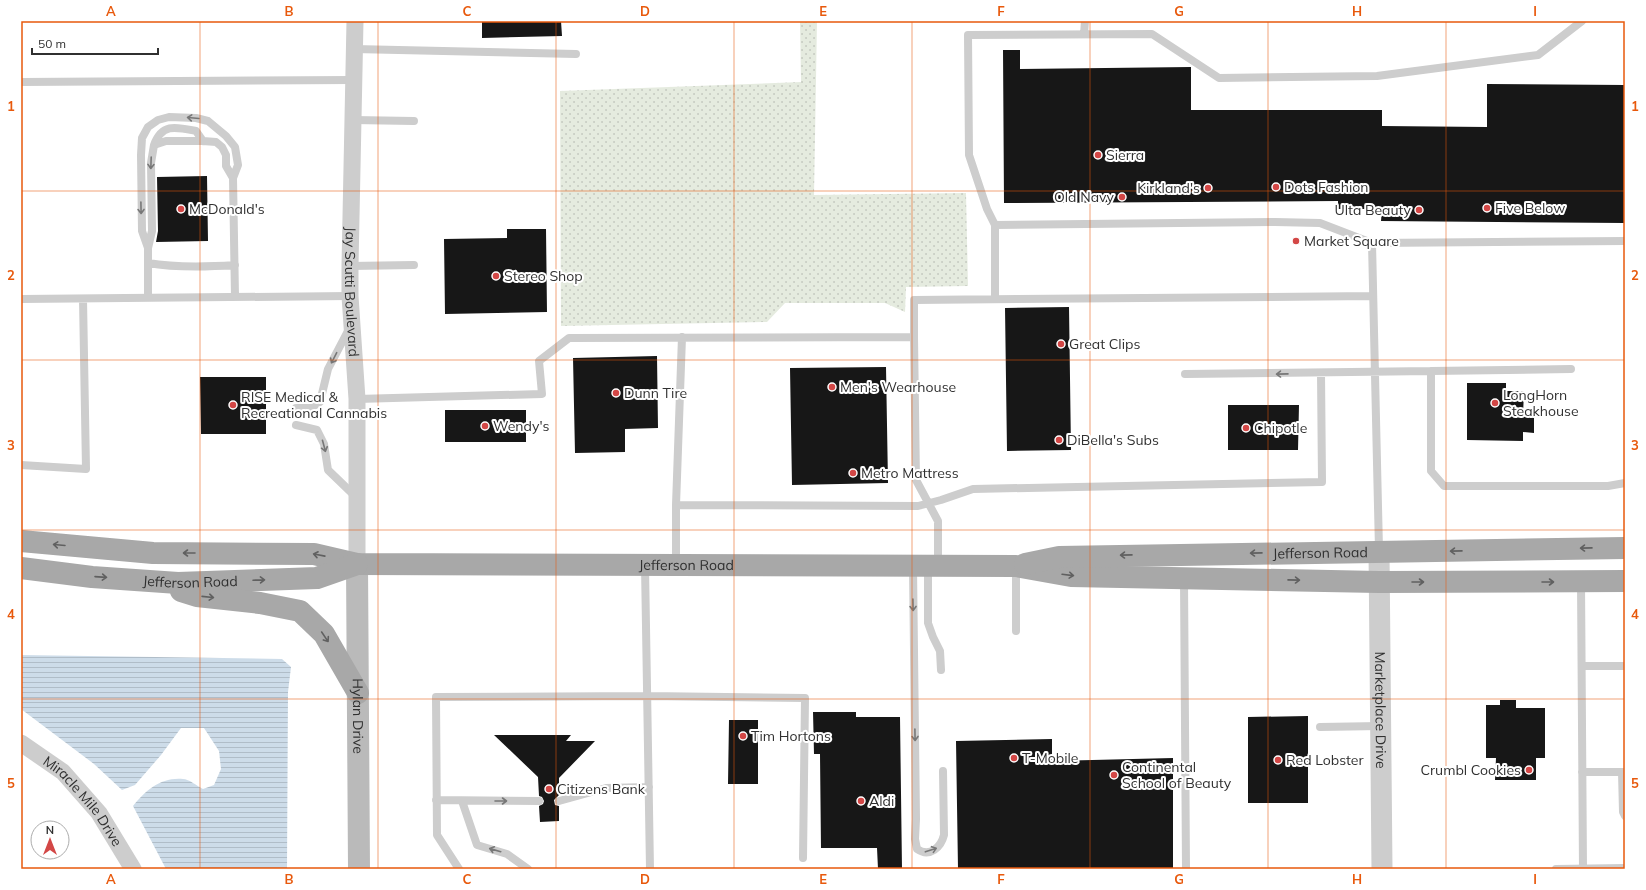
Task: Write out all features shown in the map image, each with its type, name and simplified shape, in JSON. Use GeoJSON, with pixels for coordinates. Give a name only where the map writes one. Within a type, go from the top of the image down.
{"type":"FeatureCollection","features":[{"type":"Feature","properties":{"kind":"main road","name":"Jefferson Road"},"geometry":{"type":"LineString","coordinates":[[21,541],[153,553],[314,554],[357,564],[1016,566],[1071,576],[1379,582],[1625,581]]}},
{"type":"Feature","properties":{"kind":"main road","name":"Jefferson Road"},"geometry":{"type":"LineString","coordinates":[[1016,566],[1059,557],[1625,548]]}},
{"type":"Feature","properties":{"kind":"main road","name":"Jefferson Road"},"geometry":{"type":"LineString","coordinates":[[21,568],[92,577],[178,583],[317,578],[357,564]]}},
{"type":"Feature","properties":{"kind":"main road","name":"Hylan Drive"},"geometry":{"type":"LineString","coordinates":[[357,564],[359,869]]}},
{"type":"Feature","properties":{"kind":"main road"},"geometry":{"type":"LineString","coordinates":[[143,581],[197,596],[260,603],[300,611],[324,634],[358,693]]}},
{"type":"Feature","properties":{"kind":"street","name":"Jay Scutti Boulevard"},"geometry":{"type":"LineString","coordinates":[[354,21],[350,296],[357,399],[357,564]]}},
{"type":"Feature","properties":{"kind":"street","name":"Marketplace Drive"},"geometry":{"type":"LineString","coordinates":[[1379,551],[1382,869]]}},
{"type":"Feature","properties":{"kind":"street","name":"Miracle Mile Drive"},"geometry":{"type":"LineString","coordinates":[[21,743],[63,772],[99,813],[133,869]]}},
{"type":"Feature","properties":{"kind":"lane"},"geometry":{"type":"LineString","coordinates":[[1084,34],[1085,21]]}},
{"type":"Feature","properties":{"kind":"lane"},"geometry":{"type":"LineString","coordinates":[[995,299],[995,225],[987,209],[969,155],[968,35],[1152,34],[1219,78],[1377,76],[1538,55],[1582,21]]}},
{"type":"Feature","properties":{"kind":"lane"},"geometry":{"type":"LineString","coordinates":[[354,49],[576,54]]}},
{"type":"Feature","properties":{"kind":"lane"},"geometry":{"type":"LineString","coordinates":[[21,82],[353,80]]}},
{"type":"Feature","properties":{"kind":"lane"},"geometry":{"type":"LineString","coordinates":[[148,248],[142,231],[140,156],[142,138],[148,127],[158,120],[169,117],[196,118],[208,121],[226,136],[235,147],[238,165],[233,178],[235,297]]}},
{"type":"Feature","properties":{"kind":"lane"},"geometry":{"type":"LineString","coordinates":[[352,120],[414,121]]}},
{"type":"Feature","properties":{"kind":"lane"},"geometry":{"type":"LineString","coordinates":[[148,298],[148,248],[152,231],[151,163],[154,145],[158,134],[166,129],[181,128],[196,131],[203,141]]}},
{"type":"Feature","properties":{"kind":"lane"},"geometry":{"type":"LineString","coordinates":[[154,145],[166,141],[216,142],[222,147],[226,156],[226,166],[233,178]]}},
{"type":"Feature","properties":{"kind":"lane"},"geometry":{"type":"LineString","coordinates":[[995,225],[1264,221],[1320,223],[1372,243],[1625,241]]}},
{"type":"Feature","properties":{"kind":"lane"},"geometry":{"type":"LineString","coordinates":[[1372,243],[1379,551]]}},
{"type":"Feature","properties":{"kind":"lane"},"geometry":{"type":"LineString","coordinates":[[148,263],[167,266],[235,265]]}},
{"type":"Feature","properties":{"kind":"lane"},"geometry":{"type":"LineString","coordinates":[[350,266],[414,265]]}},
{"type":"Feature","properties":{"kind":"lane"},"geometry":{"type":"LineString","coordinates":[[21,299],[350,296]]}},
{"type":"Feature","properties":{"kind":"lane"},"geometry":{"type":"LineString","coordinates":[[943,771],[944,836],[942,843],[937,849],[930,852],[924,852],[917,850],[915,839],[926,566],[938,521],[916,480],[914,300],[1373,296]]}},
{"type":"Feature","properties":{"kind":"lane"},"geometry":{"type":"LineString","coordinates":[[21,465],[86,469],[83,299]]}},
{"type":"Feature","properties":{"kind":"lane"},"geometry":{"type":"LineString","coordinates":[[296,408],[311,408],[320,402],[328,369],[352,323]]}},
{"type":"Feature","properties":{"kind":"lane"},"geometry":{"type":"LineString","coordinates":[[357,399],[542,394],[539,362],[569,338],[914,337]]}},
{"type":"Feature","properties":{"kind":"lane"},"geometry":{"type":"LineString","coordinates":[[676,565],[676,505],[682,338]]}},
{"type":"Feature","properties":{"kind":"lane"},"geometry":{"type":"LineString","coordinates":[[1185,374],[1375,373],[1571,369]]}},
{"type":"Feature","properties":{"kind":"lane"},"geometry":{"type":"LineString","coordinates":[[1431,371],[1431,471],[1444,486],[1608,486],[1625,483]]}},
{"type":"Feature","properties":{"kind":"lane"},"geometry":{"type":"LineString","coordinates":[[676,505],[918,506],[973,489],[1322,482],[1321,373]]}},
{"type":"Feature","properties":{"kind":"lane"},"geometry":{"type":"LineString","coordinates":[[296,425],[317,430],[324,444],[328,470],[357,498]]}},
{"type":"Feature","properties":{"kind":"lane"},"geometry":{"type":"LineString","coordinates":[[645,565],[650,869]]}},
{"type":"Feature","properties":{"kind":"lane"},"geometry":{"type":"LineString","coordinates":[[926,566],[928,623],[940,651],[941,670]]}},
{"type":"Feature","properties":{"kind":"lane"},"geometry":{"type":"LineString","coordinates":[[1016,566],[1016,631]]}},
{"type":"Feature","properties":{"kind":"lane"},"geometry":{"type":"LineString","coordinates":[[1184,578],[1186,869]]}},
{"type":"Feature","properties":{"kind":"lane"},"geometry":{"type":"LineString","coordinates":[[1581,582],[1583,869]]}},
{"type":"Feature","properties":{"kind":"lane"},"geometry":{"type":"LineString","coordinates":[[1582,666],[1625,666]]}},
{"type":"Feature","properties":{"kind":"lane"},"geometry":{"type":"LineString","coordinates":[[459,869],[437,835],[436,697],[648,696],[805,698],[804,858]]}},
{"type":"Feature","properties":{"kind":"lane"},"geometry":{"type":"LineString","coordinates":[[1320,727],[1381,726]]}},
{"type":"Feature","properties":{"kind":"lane"},"geometry":{"type":"LineString","coordinates":[[1582,772],[1624,772],[1623,812],[1625,816]]}},
{"type":"Feature","properties":{"kind":"lane"},"geometry":{"type":"LineString","coordinates":[[559,801],[606,788],[649,787]]}},
{"type":"Feature","properties":{"kind":"lane"},"geometry":{"type":"LineString","coordinates":[[436,800],[539,801]]}},
{"type":"Feature","properties":{"kind":"lane"},"geometry":{"type":"LineString","coordinates":[[462,801],[477,845],[507,854],[528,869]]}},
{"type":"Feature","properties":{"kind":"lane"},"geometry":{"type":"LineString","coordinates":[[1556,869],[1625,868]]}},
{"type":"Feature","properties":{"kind":"shaded area"},"geometry":{"type":"Polygon","coordinates":[[[800,21],[817,21],[814,195],[966,193],[968,286],[906,287],[905,312],[885,303],[785,303],[767,322],[561,326],[560,91],[801,82],[800,21]]]}},
{"type":"Feature","properties":{"kind":"water"},"geometry":{"type":"Polygon","coordinates":[[[21,655],[282,659],[291,667],[288,692],[287,869],[166,869],[133,806],[149,790],[161,782],[168,780],[185,779],[203,789],[214,785],[221,769],[219,751],[204,728],[181,728],[161,755],[135,785],[122,790],[94,764],[21,709],[21,655]]]}},
{"type":"Feature","properties":{"kind":"building"},"geometry":{"type":"Polygon","coordinates":[[[482,21],[561,21],[562,36],[482,38],[482,21]]]}},
{"type":"Feature","properties":{"kind":"building"},"geometry":{"type":"Polygon","coordinates":[[[1003,50],[1020,50],[1020,69],[1191,67],[1191,110],[1382,110],[1382,126],[1487,127],[1487,84],[1625,85],[1625,223],[1381,221],[1382,209],[1338,209],[1338,201],[1004,203],[1003,50]]]}},
{"type":"Feature","properties":{"kind":"building","name":"McDonald's"},"geometry":{"type":"Polygon","coordinates":[[[207,176],[208,241],[156,242],[158,231],[157,177],[207,176]]]}},
{"type":"Feature","properties":{"kind":"building","name":"Stereo Shop"},"geometry":{"type":"Polygon","coordinates":[[[507,229],[546,229],[547,312],[445,314],[444,239],[507,238],[507,229]]]}},
{"type":"Feature","properties":{"kind":"building"},"geometry":{"type":"Polygon","coordinates":[[[1069,307],[1071,450],[1007,451],[1005,308],[1069,307]]]}},
{"type":"Feature","properties":{"kind":"building","name":"Dunn Tire"},"geometry":{"type":"Polygon","coordinates":[[[657,356],[658,428],[625,429],[625,452],[575,453],[573,358],[657,356]]]}},
{"type":"Feature","properties":{"kind":"building"},"geometry":{"type":"Polygon","coordinates":[[[886,367],[888,483],[792,485],[790,368],[886,367]]]}},
{"type":"Feature","properties":{"kind":"building","name":"RISE Medical & Recreational Cannabis"},"geometry":{"type":"Polygon","coordinates":[[[200,377],[266,377],[266,434],[201,434],[200,377]]]}},
{"type":"Feature","properties":{"kind":"building","name":"LongHorn Steakhouse"},"geometry":{"type":"Polygon","coordinates":[[[1467,383],[1506,383],[1506,391],[1524,391],[1523,415],[1534,415],[1534,433],[1523,432],[1523,441],[1467,440],[1467,383]]]}},
{"type":"Feature","properties":{"kind":"building"},"geometry":{"type":"Polygon","coordinates":[[[1228,405],[1299,405],[1298,450],[1228,450],[1228,405]]]}},
{"type":"Feature","properties":{"kind":"building","name":"Wendy's"},"geometry":{"type":"Polygon","coordinates":[[[445,410],[526,410],[526,442],[445,442],[445,410]]]}},
{"type":"Feature","properties":{"kind":"building"},"geometry":{"type":"Polygon","coordinates":[[[1500,700],[1516,700],[1516,708],[1545,708],[1545,758],[1536,758],[1536,780],[1495,780],[1496,758],[1486,758],[1486,705],[1500,705],[1500,700]]]}},
{"type":"Feature","properties":{"kind":"building","name":"Aldi"},"geometry":{"type":"Polygon","coordinates":[[[813,712],[856,712],[856,717],[900,717],[902,869],[878,869],[877,848],[821,848],[820,754],[814,754],[813,712]]]}},
{"type":"Feature","properties":{"kind":"building","name":"Red Lobster"},"geometry":{"type":"Polygon","coordinates":[[[1308,716],[1308,803],[1248,803],[1248,717],[1308,716]]]}},
{"type":"Feature","properties":{"kind":"building","name":"Tim Hortons"},"geometry":{"type":"Polygon","coordinates":[[[729,720],[758,720],[758,784],[728,784],[729,720]]]}},
{"type":"Feature","properties":{"kind":"building","name":"Citizens Bank"},"geometry":{"type":"Polygon","coordinates":[[[494,735],[571,735],[566,741],[595,741],[559,778],[559,795],[554,800],[555,805],[559,806],[559,821],[540,822],[539,806],[543,804],[544,801],[542,797],[539,796],[538,777],[494,735]]]}},
{"type":"Feature","properties":{"kind":"building"},"geometry":{"type":"Polygon","coordinates":[[[1052,739],[1052,761],[1173,758],[1173,869],[958,869],[956,741],[1052,739]]]}},
{"type":"Feature","properties":{"kind":"place","name":"Sierra"},"geometry":{"type":"Point","coordinates":[1098,155]}},
{"type":"Feature","properties":{"kind":"place","name":"Dots Fashion"},"geometry":{"type":"Point","coordinates":[1276,187]}},
{"type":"Feature","properties":{"kind":"place","name":"Kirkland's"},"geometry":{"type":"Point","coordinates":[1208,188]}},
{"type":"Feature","properties":{"kind":"place","name":"Old Navy"},"geometry":{"type":"Point","coordinates":[1122,197]}},
{"type":"Feature","properties":{"kind":"place","name":"Five Below"},"geometry":{"type":"Point","coordinates":[1487,208]}},
{"type":"Feature","properties":{"kind":"place","name":"McDonald's"},"geometry":{"type":"Point","coordinates":[181,209]}},
{"type":"Feature","properties":{"kind":"place","name":"Ulta Beauty"},"geometry":{"type":"Point","coordinates":[1419,210]}},
{"type":"Feature","properties":{"kind":"place","name":"Market Square"},"geometry":{"type":"Point","coordinates":[1296,241]}},
{"type":"Feature","properties":{"kind":"place","name":"Stereo Shop"},"geometry":{"type":"Point","coordinates":[496,276]}},
{"type":"Feature","properties":{"kind":"place","name":"Great Clips"},"geometry":{"type":"Point","coordinates":[1061,344]}},
{"type":"Feature","properties":{"kind":"place","name":"Men's Wearhouse"},"geometry":{"type":"Point","coordinates":[832,387]}},
{"type":"Feature","properties":{"kind":"place","name":"Dunn Tire"},"geometry":{"type":"Point","coordinates":[616,393]}},
{"type":"Feature","properties":{"kind":"place","name":"LongHorn Steakhouse"},"geometry":{"type":"Point","coordinates":[1495,403]}},
{"type":"Feature","properties":{"kind":"place","name":"RISE Medical & Recreational Cannabis"},"geometry":{"type":"Point","coordinates":[233,405]}},
{"type":"Feature","properties":{"kind":"place","name":"Wendy's"},"geometry":{"type":"Point","coordinates":[485,426]}},
{"type":"Feature","properties":{"kind":"place","name":"Chipotle"},"geometry":{"type":"Point","coordinates":[1246,428]}},
{"type":"Feature","properties":{"kind":"place","name":"DiBella's Subs"},"geometry":{"type":"Point","coordinates":[1059,440]}},
{"type":"Feature","properties":{"kind":"place","name":"Metro Mattress"},"geometry":{"type":"Point","coordinates":[853,473]}},
{"type":"Feature","properties":{"kind":"place","name":"Tim Hortons"},"geometry":{"type":"Point","coordinates":[743,736]}},
{"type":"Feature","properties":{"kind":"place","name":"T-Mobile"},"geometry":{"type":"Point","coordinates":[1014,758]}},
{"type":"Feature","properties":{"kind":"place","name":"Red Lobster"},"geometry":{"type":"Point","coordinates":[1278,760]}},
{"type":"Feature","properties":{"kind":"place","name":"Crumbl Cookies"},"geometry":{"type":"Point","coordinates":[1529,770]}},
{"type":"Feature","properties":{"kind":"place","name":"Continental School of Beauty"},"geometry":{"type":"Point","coordinates":[1114,775]}},
{"type":"Feature","properties":{"kind":"place","name":"Citizens Bank"},"geometry":{"type":"Point","coordinates":[549,789]}},
{"type":"Feature","properties":{"kind":"place","name":"Aldi"},"geometry":{"type":"Point","coordinates":[861,801]}}]}
